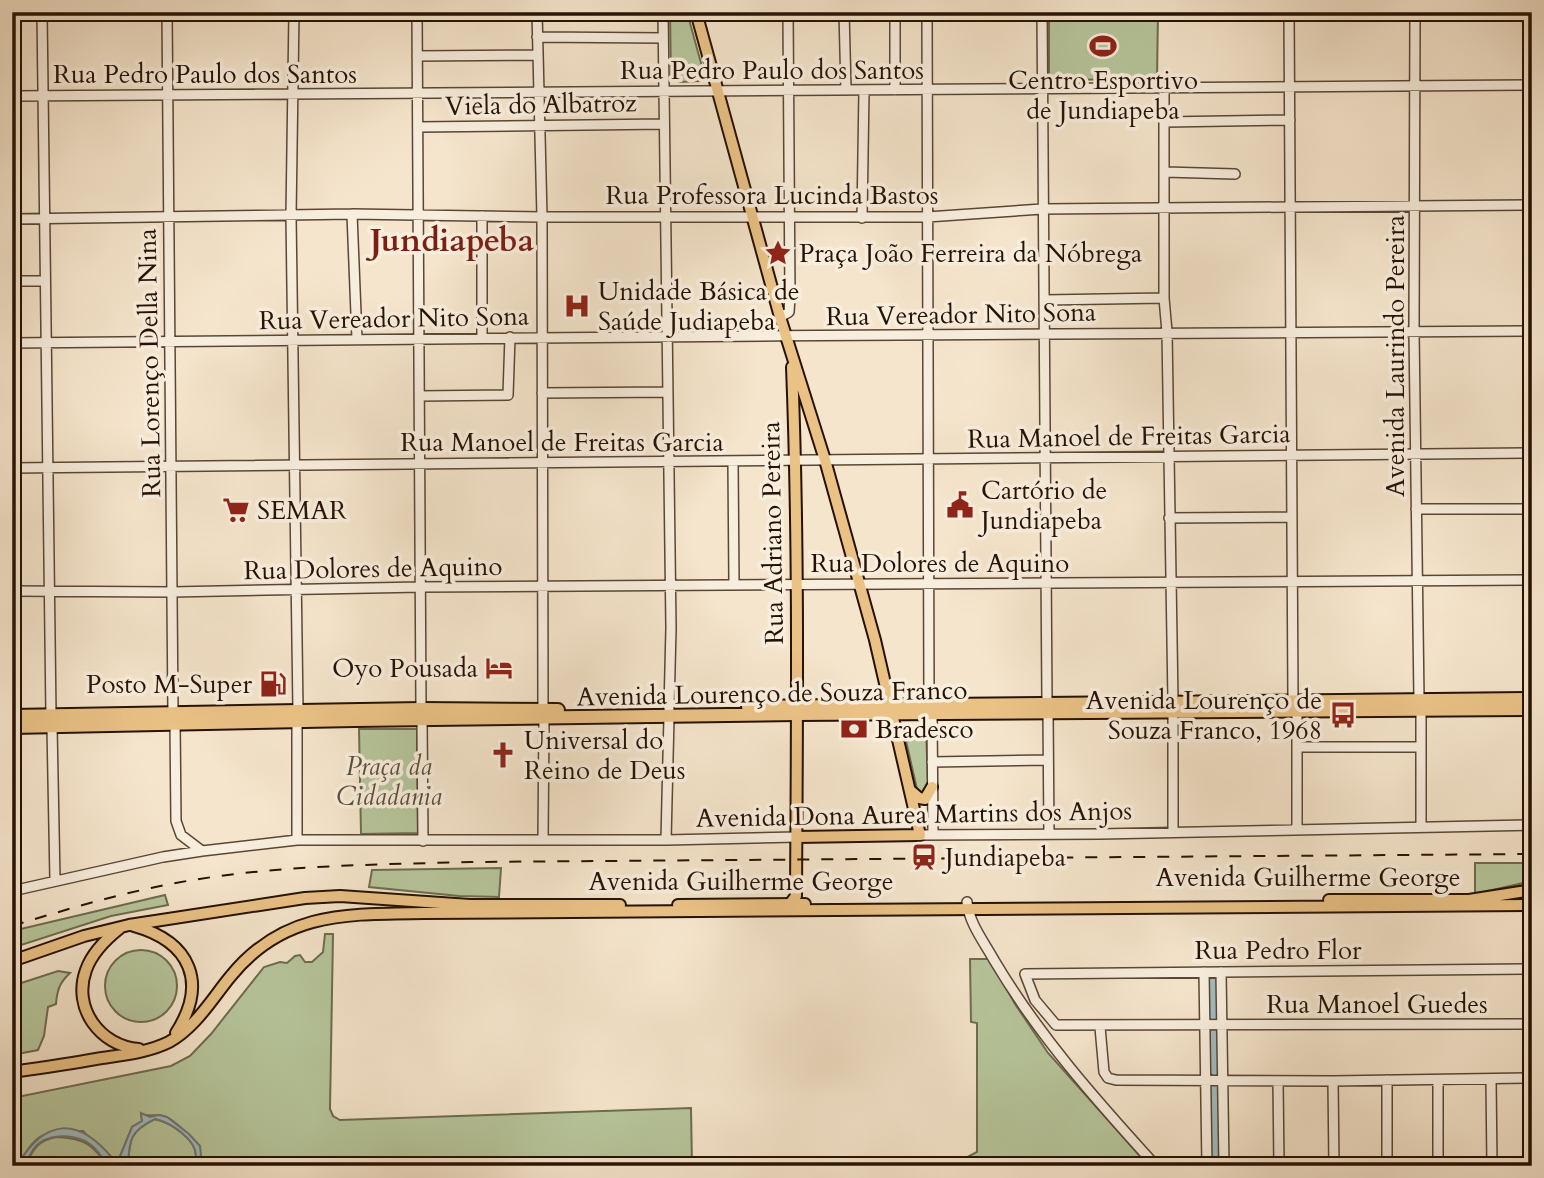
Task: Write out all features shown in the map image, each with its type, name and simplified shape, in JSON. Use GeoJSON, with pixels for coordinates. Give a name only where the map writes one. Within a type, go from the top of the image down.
{"type":"FeatureCollection","features":[{"type":"Feature","properties":{"kind":"highway","name":"Avenida Lourenço de Souza Franco"},"geometry":{"type":"LineString","coordinates":[[12,727],[51,721],[174,718],[1420,704],[1532,699]]}},
{"type":"Feature","properties":{"kind":"highway","name":"Avenida Lourenço de Souza Franco"},"geometry":{"type":"LineString","coordinates":[[1420,704],[1532,709]]}},
{"type":"Feature","properties":{"kind":"highway","name":"Avenida Lourenço de Souza Franco"},"geometry":{"type":"LineString","coordinates":[[12,716],[51,721]]}},
{"type":"Feature","properties":{"kind":"main road"},"geometry":{"type":"LineString","coordinates":[[696,12],[780,317],[825,460],[892,709],[920,835]]}},
{"type":"Feature","properties":{"kind":"main road","name":"Rua Adriano Pereira"},"geometry":{"type":"LineString","coordinates":[[791,354],[798,710],[797,901]]}},
{"type":"Feature","properties":{"kind":"main road"},"geometry":{"type":"LineString","coordinates":[[911,791],[919,798],[925,799],[932,787]]}},
{"type":"Feature","properties":{"kind":"main road","name":"Avenida Dona Aurea Martins dos Anjos"},"geometry":{"type":"LineString","coordinates":[[797,836],[920,835]]}},
{"type":"Feature","properties":{"kind":"main road","name":"Avenida Guilherme George"},"geometry":{"type":"LineString","coordinates":[[170,1041],[191,1024],[238,967],[259,948],[297,928],[332,917],[967,905],[1469,900],[1532,890]]}},
{"type":"Feature","properties":{"kind":"main road","name":"Avenida Guilherme George"},"geometry":{"type":"LineString","coordinates":[[12,961],[84,936],[126,926],[262,903],[328,897],[470,905],[797,901],[967,905],[1532,907]]}},
{"type":"Feature","properties":{"kind":"main road"},"geometry":{"type":"LineString","coordinates":[[12,1072],[120,1055],[156,1047],[170,1041],[191,1006],[193,988],[190,970],[181,954],[168,941],[126,926],[105,942],[88,964],[82,984],[84,1004],[92,1023],[111,1040],[135,1048],[156,1047]]}},
{"type":"Feature","properties":{"kind":"street"},"geometry":{"type":"LineString","coordinates":[[42,12],[55,880]]}},
{"type":"Feature","properties":{"kind":"street","name":"Rua Lorenço Della Nina"},"geometry":{"type":"LineString","coordinates":[[167,12],[176,821],[181,835],[202,851]]}},
{"type":"Feature","properties":{"kind":"street"},"geometry":{"type":"LineString","coordinates":[[294,12],[291,216],[298,716],[297,840]]}},
{"type":"Feature","properties":{"kind":"street"},"geometry":{"type":"LineString","coordinates":[[417,12],[424,841]]}},
{"type":"Feature","properties":{"kind":"street"},"geometry":{"type":"LineString","coordinates":[[537,12],[542,217],[543,840]]}},
{"type":"Feature","properties":{"kind":"street"},"geometry":{"type":"LineString","coordinates":[[663,12],[670,585],[666,840]]}},
{"type":"Feature","properties":{"kind":"street"},"geometry":{"type":"LineString","coordinates":[[780,317],[789,312],[790,298],[788,12]]}},
{"type":"Feature","properties":{"kind":"street"},"geometry":{"type":"LineString","coordinates":[[844,12],[846,90]]}},
{"type":"Feature","properties":{"kind":"street"},"geometry":{"type":"LineString","coordinates":[[895,12],[895,90]]}},
{"type":"Feature","properties":{"kind":"street"},"geometry":{"type":"LineString","coordinates":[[928,12],[928,459],[933,834]]}},
{"type":"Feature","properties":{"kind":"street"},"geometry":{"type":"LineString","coordinates":[[1042,12],[1049,834]]}},
{"type":"Feature","properties":{"kind":"street"},"geometry":{"type":"LineString","coordinates":[[1289,12],[1297,830]]}},
{"type":"Feature","properties":{"kind":"street","name":"Avenida Laurindo Pereira"},"geometry":{"type":"LineString","coordinates":[[1415,12],[1414,332],[1421,827]]}},
{"type":"Feature","properties":{"kind":"street"},"geometry":{"type":"LineString","coordinates":[[537,37],[663,38]]}},
{"type":"Feature","properties":{"kind":"street"},"geometry":{"type":"LineString","coordinates":[[417,55],[538,55]]}},
{"type":"Feature","properties":{"kind":"street","name":"Rua Pedro Paulo dos Santos"},"geometry":{"type":"LineString","coordinates":[[12,96],[1532,85]]}},
{"type":"Feature","properties":{"kind":"street"},"geometry":{"type":"LineString","coordinates":[[1164,87],[1164,298],[1167,332],[1173,832]]}},
{"type":"Feature","properties":{"kind":"street"},"geometry":{"type":"LineString","coordinates":[[862,218],[863,90]]}},
{"type":"Feature","properties":{"kind":"street"},"geometry":{"type":"LineString","coordinates":[[1165,122],[1290,120]]}},
{"type":"Feature","properties":{"kind":"street","name":"Viela do Albatroz"},"geometry":{"type":"LineString","coordinates":[[418,127],[664,124]]}},
{"type":"Feature","properties":{"kind":"street"},"geometry":{"type":"LineString","coordinates":[[1165,173],[1235,174]]}},
{"type":"Feature","properties":{"kind":"street","name":"Rua Professora Lucinda Bastos"},"geometry":{"type":"LineString","coordinates":[[12,219],[352,214],[862,218],[927,217],[1042,209],[1532,205]]}},
{"type":"Feature","properties":{"kind":"street"},"geometry":{"type":"LineString","coordinates":[[352,214],[356,339]]}},
{"type":"Feature","properties":{"kind":"street"},"geometry":{"type":"LineString","coordinates":[[482,216],[482,337]]}},
{"type":"Feature","properties":{"kind":"street"},"geometry":{"type":"LineString","coordinates":[[12,281],[45,281]]}},
{"type":"Feature","properties":{"kind":"street"},"geometry":{"type":"LineString","coordinates":[[1045,300],[1164,298]]}},
{"type":"Feature","properties":{"kind":"street","name":"Rua Vereador Nito Sona"},"geometry":{"type":"LineString","coordinates":[[12,343],[541,336],[786,337],[1532,331]]}},
{"type":"Feature","properties":{"kind":"street"},"geometry":{"type":"LineString","coordinates":[[420,396],[508,395],[510,337]]}},
{"type":"Feature","properties":{"kind":"street"},"geometry":{"type":"LineString","coordinates":[[542,393],[668,392]]}},
{"type":"Feature","properties":{"kind":"street","name":"Rua Manoel de Freitas Garcia"},"geometry":{"type":"LineString","coordinates":[[12,468],[733,462],[1416,452],[1532,453]]}},
{"type":"Feature","properties":{"kind":"street"},"geometry":{"type":"LineString","coordinates":[[733,462],[734,584]]}},
{"type":"Feature","properties":{"kind":"street"},"geometry":{"type":"LineString","coordinates":[[1416,509],[1532,509]]}},
{"type":"Feature","properties":{"kind":"street"},"geometry":{"type":"LineString","coordinates":[[1169,518],[1292,517]]}},
{"type":"Feature","properties":{"kind":"street","name":"Rua Dolores de Aquino"},"geometry":{"type":"LineString","coordinates":[[12,591],[172,592],[734,584],[1532,580]]}},
{"type":"Feature","properties":{"kind":"street"},"geometry":{"type":"LineString","coordinates":[[1297,747],[1421,747]]}},
{"type":"Feature","properties":{"kind":"street"},"geometry":{"type":"LineString","coordinates":[[932,762],[1048,760]]}},
{"type":"Feature","properties":{"kind":"street","name":"Avenida Dona Aurea Martins dos Anjos"},"geometry":{"type":"LineString","coordinates":[[920,835],[1532,825]]}},
{"type":"Feature","properties":{"kind":"street","name":"Avenida Dona Aurea Martins dos Anjos"},"geometry":{"type":"LineString","coordinates":[[12,891],[202,851],[297,840],[666,840],[797,836]]}},
{"type":"Feature","properties":{"kind":"street"},"geometry":{"type":"LineString","coordinates":[[967,905],[974,926],[1024,1010],[1062,1059],[1156,1166]]}},
{"type":"Feature","properties":{"kind":"street","name":"Rua Pedro Flor"},"geometry":{"type":"LineString","coordinates":[[1025,974],[1532,969]]}},
{"type":"Feature","properties":{"kind":"street"},"geometry":{"type":"LineString","coordinates":[[1204,972],[1207,1166]]}},
{"type":"Feature","properties":{"kind":"street"},"geometry":{"type":"LineString","coordinates":[[1222,972],[1224,1166]]}},
{"type":"Feature","properties":{"kind":"street","name":"Rua Manoel Guedes"},"geometry":{"type":"LineString","coordinates":[[1025,974],[1035,1000],[1056,1025],[1532,1024]]}},
{"type":"Feature","properties":{"kind":"street"},"geometry":{"type":"LineString","coordinates":[[1100,1027],[1102,1064],[1108,1078],[1127,1082],[1532,1078]]}},
{"type":"Feature","properties":{"kind":"street"},"geometry":{"type":"LineString","coordinates":[[1491,1079],[1492,1166]]}},
{"type":"Feature","properties":{"kind":"street"},"geometry":{"type":"LineString","coordinates":[[1387,1080],[1387,1166]]}},
{"type":"Feature","properties":{"kind":"street"},"geometry":{"type":"LineString","coordinates":[[1438,1080],[1438,1166]]}},
{"type":"Feature","properties":{"kind":"street"},"geometry":{"type":"LineString","coordinates":[[1278,1081],[1279,1166]]}},
{"type":"Feature","properties":{"kind":"street"},"geometry":{"type":"LineString","coordinates":[[1333,1081],[1334,1166]]}},
{"type":"Feature","properties":{"kind":"green space"},"geometry":{"type":"Polygon","coordinates":[[[670,12],[687,12],[704,74],[700,81],[680,82],[671,78],[670,12]]]}},
{"type":"Feature","properties":{"kind":"green space","name":"Centro Esportivo de Jundiapeba"},"geometry":{"type":"Polygon","coordinates":[[[1049,12],[1158,12],[1157,79],[1049,80],[1049,12]]]}},
{"type":"Feature","properties":{"kind":"green space"},"geometry":{"type":"Polygon","coordinates":[[[903,728],[926,728],[928,784],[922,794],[917,789],[903,728]]]}},
{"type":"Feature","properties":{"kind":"green space","name":"Praça da Cidadania"},"geometry":{"type":"Polygon","coordinates":[[[359,729],[417,729],[418,833],[361,834],[359,729]]]}},
{"type":"Feature","properties":{"kind":"green space"},"geometry":{"type":"Polygon","coordinates":[[[1475,863],[1532,863],[1532,881],[1475,894],[1475,863]]]}},
{"type":"Feature","properties":{"kind":"green space"},"geometry":{"type":"Polygon","coordinates":[[[501,868],[499,897],[369,887],[372,870],[501,868]]]}},
{"type":"Feature","properties":{"kind":"green space"},"geometry":{"type":"Polygon","coordinates":[[[165,895],[168,905],[111,916],[12,948],[12,931],[165,895]]]}},
{"type":"Feature","properties":{"kind":"green space"},"geometry":{"type":"Polygon","coordinates":[[[325,934],[333,934],[330,1109],[333,1116],[340,1120],[691,1108],[692,1166],[183,1166],[198,1160],[200,1146],[169,1118],[141,1114],[142,1121],[132,1127],[119,1159],[113,1159],[83,1131],[58,1132],[37,1139],[17,1166],[12,1166],[12,1098],[171,1066],[190,1056],[211,1034],[264,967],[280,962],[287,963],[300,955],[305,962],[312,962],[323,952],[325,934]]]}},
{"type":"Feature","properties":{"kind":"green space"},"geometry":{"type":"Polygon","coordinates":[[[141,950],[161,956],[171,966],[177,986],[171,1006],[161,1016],[141,1022],[121,1016],[111,1006],[105,986],[111,966],[121,956],[141,950]]]}},
{"type":"Feature","properties":{"kind":"green space"},"geometry":{"type":"Polygon","coordinates":[[[970,959],[990,959],[1015,1004],[1048,1053],[1149,1166],[924,1166],[924,1161],[962,1160],[977,1152],[977,1023],[971,1022],[970,959]]]}},
{"type":"Feature","properties":{"kind":"green space"},"geometry":{"type":"Polygon","coordinates":[[[58,971],[70,973],[60,987],[56,1004],[48,1007],[44,1036],[38,1050],[12,1055],[12,986],[58,971]]]}},
{"type":"Feature","properties":{"kind":"green space"},"geometry":{"type":"Polygon","coordinates":[[[1217,975],[1219,1021],[1211,1022],[1209,977],[1217,975]]]}},
{"type":"Feature","properties":{"kind":"green space"},"geometry":{"type":"Polygon","coordinates":[[[1212,1029],[1218,1030],[1220,1075],[1214,1077],[1210,1073],[1209,1032],[1212,1029]]]}},
{"type":"Feature","properties":{"kind":"green space"},"geometry":{"type":"Polygon","coordinates":[[[1213,1084],[1220,1086],[1222,1166],[1211,1166],[1209,1088],[1213,1084]]]}},
{"type":"Feature","properties":{"kind":"green space"},"geometry":{"type":"Polygon","coordinates":[[[154,1119],[181,1132],[192,1143],[196,1156],[192,1160],[166,1162],[162,1166],[128,1166],[132,1137],[154,1119]]]}},
{"type":"Feature","properties":{"kind":"green space"},"geometry":{"type":"Polygon","coordinates":[[[57,1137],[87,1144],[108,1166],[25,1166],[37,1146],[45,1140],[57,1137]]]}},
{"type":"Feature","properties":{"kind":"water"},"geometry":{"type":"Polygon","coordinates":[[[141,1113],[150,1117],[167,1117],[189,1134],[200,1146],[201,1155],[198,1160],[183,1166],[162,1166],[166,1162],[182,1162],[196,1156],[192,1143],[181,1132],[155,1119],[140,1128],[132,1137],[128,1166],[108,1166],[89,1143],[66,1136],[52,1137],[41,1142],[33,1150],[25,1166],[17,1166],[39,1139],[50,1131],[62,1128],[87,1135],[113,1159],[119,1159],[132,1127],[142,1121],[141,1113]]]}},
{"type":"Feature","properties":{"kind":"waterway"},"geometry":{"type":"LineString","coordinates":[[1214,981],[1214,1020]]}},
{"type":"Feature","properties":{"kind":"waterway"},"geometry":{"type":"LineString","coordinates":[[1215,1035],[1216,1071]]}},
{"type":"Feature","properties":{"kind":"waterway"},"geometry":{"type":"LineString","coordinates":[[1215,1089],[1216,1166]]}},
{"type":"Feature","properties":{"kind":"railway"},"geometry":{"type":"LineString","coordinates":[[12,926],[116,896],[191,880],[270,870],[350,865],[1532,854]]}},
{"type":"Feature","properties":{"kind":"place","name":"Centro Esportivo de Jundiapeba"},"geometry":{"type":"Point","coordinates":[1103,46]}},
{"type":"Feature","properties":{"kind":"place","name":"Praça João Ferreira da Nóbrega"},"geometry":{"type":"Point","coordinates":[778,253]}},
{"type":"Feature","properties":{"kind":"place","name":"Unidade Básica de Saúde Judiapeba"},"geometry":{"type":"Point","coordinates":[577,306]}},
{"type":"Feature","properties":{"kind":"place","name":"Cartório de Jundiapeba"},"geometry":{"type":"Point","coordinates":[960,505]}},
{"type":"Feature","properties":{"kind":"place","name":"SEMAR"},"geometry":{"type":"Point","coordinates":[236,510]}},
{"type":"Feature","properties":{"kind":"place","name":"Oyo Pousada"},"geometry":{"type":"Point","coordinates":[499,668]}},
{"type":"Feature","properties":{"kind":"place","name":"Posto M-Super"},"geometry":{"type":"Point","coordinates":[273,684]}},
{"type":"Feature","properties":{"kind":"place","name":"Avenida Lourenço de Souza Franco, 1968"},"geometry":{"type":"Point","coordinates":[1343,715]}},
{"type":"Feature","properties":{"kind":"place","name":"Bradesco"},"geometry":{"type":"Point","coordinates":[854,729]}},
{"type":"Feature","properties":{"kind":"place","name":"Universal do Reino de Deus"},"geometry":{"type":"Point","coordinates":[503,755]}},
{"type":"Feature","properties":{"kind":"place","name":"Jundiapeba"},"geometry":{"type":"Point","coordinates":[924,857]}},
{"type":"Feature","properties":{"kind":"district","name":"Jundiapeba"},"geometry":{"type":"Point","coordinates":[452,239]}}]}
